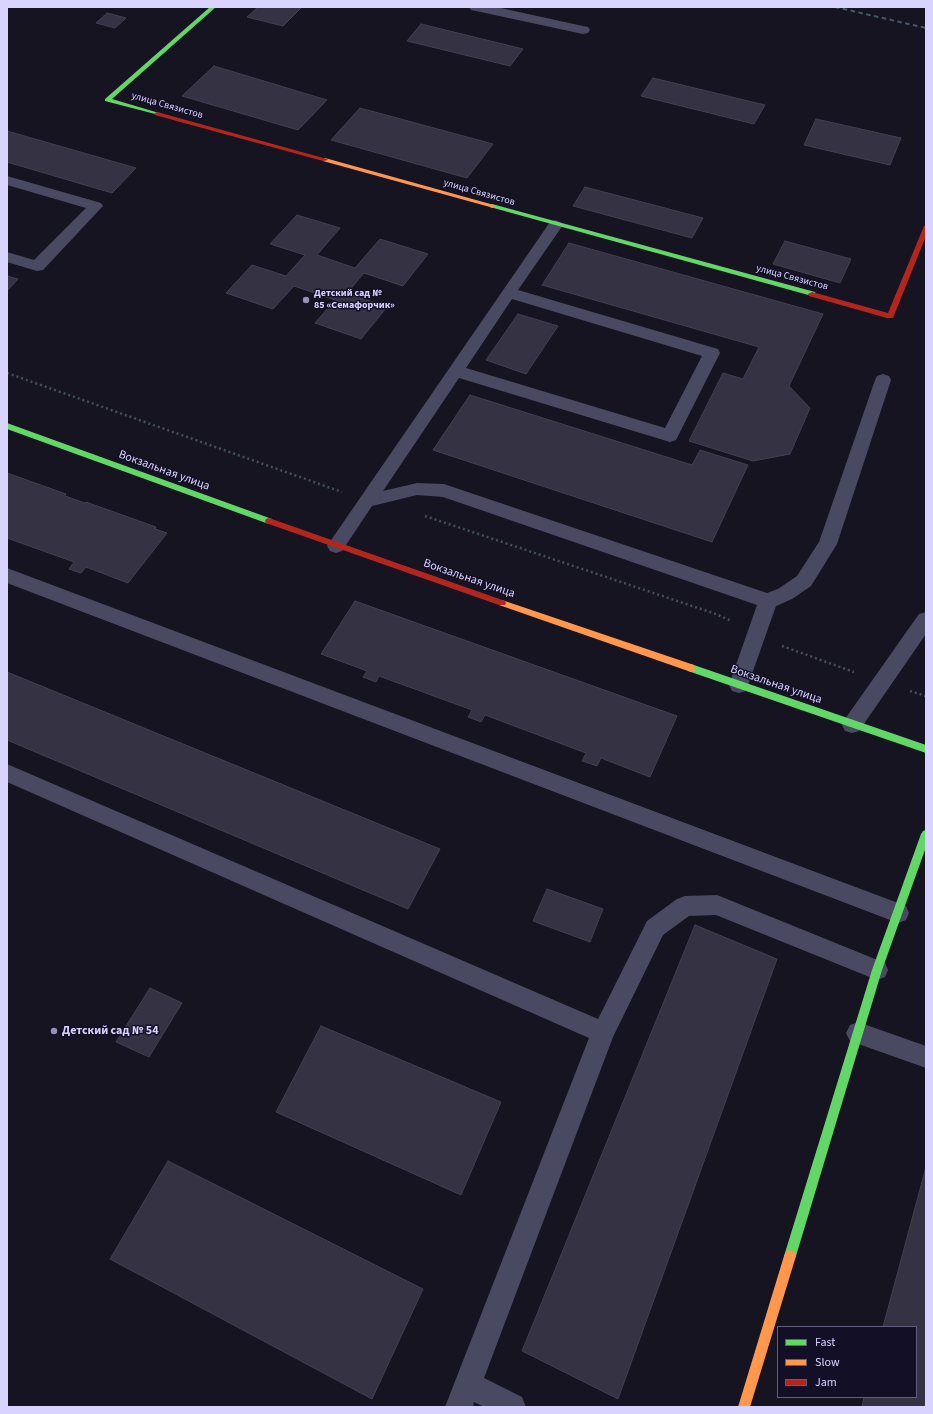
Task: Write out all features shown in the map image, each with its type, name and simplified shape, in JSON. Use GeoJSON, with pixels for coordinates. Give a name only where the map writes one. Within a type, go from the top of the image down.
{"type":"FeatureCollection","features":[{"type":"Feature","properties":{"kind":"street","name":"улица Связистов"},"geometry":{"type":"LineString","coordinates":[[213,7],[107,100],[555,225],[890,316],[926,228]]}},
{"type":"Feature","properties":{"kind":"street"},"geometry":{"type":"LineString","coordinates":[[476,7],[583,30]]}},
{"type":"Feature","properties":{"kind":"street","name":"Вокзальная улица"},"geometry":{"type":"LineString","coordinates":[[7,426],[336,546],[739,684],[852,725],[926,749]]}},
{"type":"Feature","properties":{"kind":"street"},"geometry":{"type":"LineString","coordinates":[[744,1407],[877,970],[926,834]]}},
{"type":"Feature","properties":{"kind":"lane"},"geometry":{"type":"LineString","coordinates":[[7,180],[96,206],[37,266],[7,257]]}},
{"type":"Feature","properties":{"kind":"lane"},"geometry":{"type":"LineString","coordinates":[[336,546],[555,225]]}},
{"type":"Feature","properties":{"kind":"lane"},"geometry":{"type":"LineString","coordinates":[[455,371],[670,436],[712,353],[509,293]]}},
{"type":"Feature","properties":{"kind":"lane"},"geometry":{"type":"LineString","coordinates":[[368,501],[417,489],[444,491],[768,601],[785,594],[804,581],[828,544],[883,380]]}},
{"type":"Feature","properties":{"kind":"lane"},"geometry":{"type":"LineString","coordinates":[[7,575],[898,913]]}},
{"type":"Feature","properties":{"kind":"lane"},"geometry":{"type":"LineString","coordinates":[[739,684],[768,601]]}},
{"type":"Feature","properties":{"kind":"lane"},"geometry":{"type":"LineString","coordinates":[[852,725],[926,619]]}},
{"type":"Feature","properties":{"kind":"lane"},"geometry":{"type":"LineString","coordinates":[[7,774],[603,1033]]}},
{"type":"Feature","properties":{"kind":"lane"},"geometry":{"type":"LineString","coordinates":[[512,1407],[464,1396],[603,1033],[655,928],[685,906],[717,905],[877,970]]}},
{"type":"Feature","properties":{"kind":"lane"},"geometry":{"type":"LineString","coordinates":[[858,1033],[926,1057]]}},
{"type":"Feature","properties":{"kind":"path"},"geometry":{"type":"LineString","coordinates":[[7,373],[368,501]]}},
{"type":"Feature","properties":{"kind":"path"},"geometry":{"type":"LineString","coordinates":[[418,514],[716,614],[785,648],[926,696]]}},
{"type":"Feature","properties":{"kind":"building"},"geometry":{"type":"Polygon","coordinates":[[[258,7],[302,7],[283,26],[247,17],[258,7]]]}},
{"type":"Feature","properties":{"kind":"building"},"geometry":{"type":"Polygon","coordinates":[[[107,13],[126,18],[115,28],[96,23],[107,13]]]}},
{"type":"Feature","properties":{"kind":"building"},"geometry":{"type":"Polygon","coordinates":[[[421,24],[523,49],[510,66],[407,41],[421,24]]]}},
{"type":"Feature","properties":{"kind":"building"},"geometry":{"type":"Polygon","coordinates":[[[214,66],[327,100],[298,130],[182,96],[214,66]]]}},
{"type":"Feature","properties":{"kind":"building"},"geometry":{"type":"Polygon","coordinates":[[[653,78],[765,105],[754,124],[641,96],[653,78]]]}},
{"type":"Feature","properties":{"kind":"building"},"geometry":{"type":"Polygon","coordinates":[[[360,108],[493,144],[467,178],[331,140],[360,108]]]}},
{"type":"Feature","properties":{"kind":"building"},"geometry":{"type":"Polygon","coordinates":[[[816,119],[901,138],[890,165],[804,145],[816,119]]]}},
{"type":"Feature","properties":{"kind":"building"},"geometry":{"type":"Polygon","coordinates":[[[7,131],[136,168],[112,193],[7,162],[7,131]]]}},
{"type":"Feature","properties":{"kind":"building"},"geometry":{"type":"Polygon","coordinates":[[[585,187],[703,218],[692,238],[573,206],[585,187]]]}},
{"type":"Feature","properties":{"kind":"building"},"geometry":{"type":"Polygon","coordinates":[[[297,215],[340,228],[317,255],[355,268],[380,239],[428,254],[403,286],[364,273],[347,293],[387,307],[361,339],[315,323],[335,300],[294,286],[273,309],[226,293],[252,265],[286,276],[305,255],[270,244],[297,215]]]}},
{"type":"Feature","properties":{"kind":"building"},"geometry":{"type":"Polygon","coordinates":[[[785,241],[851,259],[840,283],[773,264],[785,241]]]}},
{"type":"Feature","properties":{"kind":"building"},"geometry":{"type":"Polygon","coordinates":[[[569,243],[823,314],[789,386],[810,408],[790,454],[753,461],[689,441],[723,373],[743,379],[759,347],[542,285],[569,243]]]}},
{"type":"Feature","properties":{"kind":"building"},"geometry":{"type":"Polygon","coordinates":[[[7,276],[18,279],[7,291],[7,276]]]}},
{"type":"Feature","properties":{"kind":"building"},"geometry":{"type":"Polygon","coordinates":[[[518,314],[558,326],[526,374],[486,360],[518,314]]]}},
{"type":"Feature","properties":{"kind":"building"},"geometry":{"type":"Polygon","coordinates":[[[470,395],[692,465],[700,450],[748,465],[712,542],[433,450],[470,395]]]}},
{"type":"Feature","properties":{"kind":"building"},"geometry":{"type":"Polygon","coordinates":[[[7,473],[66,494],[65,496],[156,527],[155,529],[167,533],[128,583],[86,567],[81,573],[69,569],[74,562],[7,538],[7,473]]]}},
{"type":"Feature","properties":{"kind":"building"},"geometry":{"type":"Polygon","coordinates":[[[355,601],[677,716],[650,777],[601,758],[597,766],[582,761],[586,753],[485,715],[481,722],[468,717],[472,710],[379,676],[376,682],[363,677],[367,671],[321,654],[355,601]]]}},
{"type":"Feature","properties":{"kind":"building"},"geometry":{"type":"Polygon","coordinates":[[[7,672],[440,849],[408,909],[7,740],[7,672]]]}},
{"type":"Feature","properties":{"kind":"building"},"geometry":{"type":"Polygon","coordinates":[[[547,889],[603,909],[590,942],[533,921],[547,889]]]}},
{"type":"Feature","properties":{"kind":"building"},"geometry":{"type":"Polygon","coordinates":[[[695,925],[777,959],[618,1399],[522,1351],[695,925]]]}},
{"type":"Feature","properties":{"kind":"building"},"geometry":{"type":"Polygon","coordinates":[[[150,988],[182,1003],[149,1057],[116,1042],[150,988]]]}},
{"type":"Feature","properties":{"kind":"building"},"geometry":{"type":"Polygon","coordinates":[[[321,1026],[501,1102],[461,1195],[276,1112],[321,1026]]]}},
{"type":"Feature","properties":{"kind":"building"},"geometry":{"type":"Polygon","coordinates":[[[168,1161],[423,1289],[372,1399],[110,1259],[168,1161]]]}},
{"type":"Feature","properties":{"kind":"building"},"geometry":{"type":"Polygon","coordinates":[[[926,1167],[926,1407],[862,1407],[864,1398],[917,1398],[917,1326],[883,1326],[926,1167]]]}},
{"type":"Feature","properties":{"kind":"railway"},"geometry":{"type":"LineString","coordinates":[[835,7],[926,28]]}},
{"type":"Feature","properties":{"kind":"traffic: fast"},"geometry":{"type":"LineString","coordinates":[[157,114],[107,100],[213,7]]}},
{"type":"Feature","properties":{"kind":"traffic: fast"},"geometry":{"type":"LineString","coordinates":[[492,206],[812,294]]}},
{"type":"Feature","properties":{"kind":"traffic: fast"},"geometry":{"type":"LineString","coordinates":[[7,426],[269,521]]}},
{"type":"Feature","properties":{"kind":"traffic: fast"},"geometry":{"type":"LineString","coordinates":[[691,668],[926,749]]}},
{"type":"Feature","properties":{"kind":"traffic: fast"},"geometry":{"type":"LineString","coordinates":[[790,1256],[877,970],[926,834]]}},
{"type":"Feature","properties":{"kind":"traffic: slow"},"geometry":{"type":"LineString","coordinates":[[325,160],[492,206]]}},
{"type":"Feature","properties":{"kind":"traffic: slow"},"geometry":{"type":"LineString","coordinates":[[502,603],[691,668]]}},
{"type":"Feature","properties":{"kind":"traffic: slow"},"geometry":{"type":"LineString","coordinates":[[744,1407],[790,1256]]}},
{"type":"Feature","properties":{"kind":"traffic: jam"},"geometry":{"type":"LineString","coordinates":[[157,114],[325,160]]}},
{"type":"Feature","properties":{"kind":"traffic: jam"},"geometry":{"type":"LineString","coordinates":[[812,294],[890,316],[926,228]]}},
{"type":"Feature","properties":{"kind":"traffic: jam"},"geometry":{"type":"LineString","coordinates":[[269,521],[502,603]]}},
{"type":"Feature","properties":{"kind":"place","name":"Детский сад № 85 «Семафорчик»"},"geometry":{"type":"Point","coordinates":[306,300]}},
{"type":"Feature","properties":{"kind":"place","name":"Детский сад № 54"},"geometry":{"type":"Point","coordinates":[54,1031]}}]}
